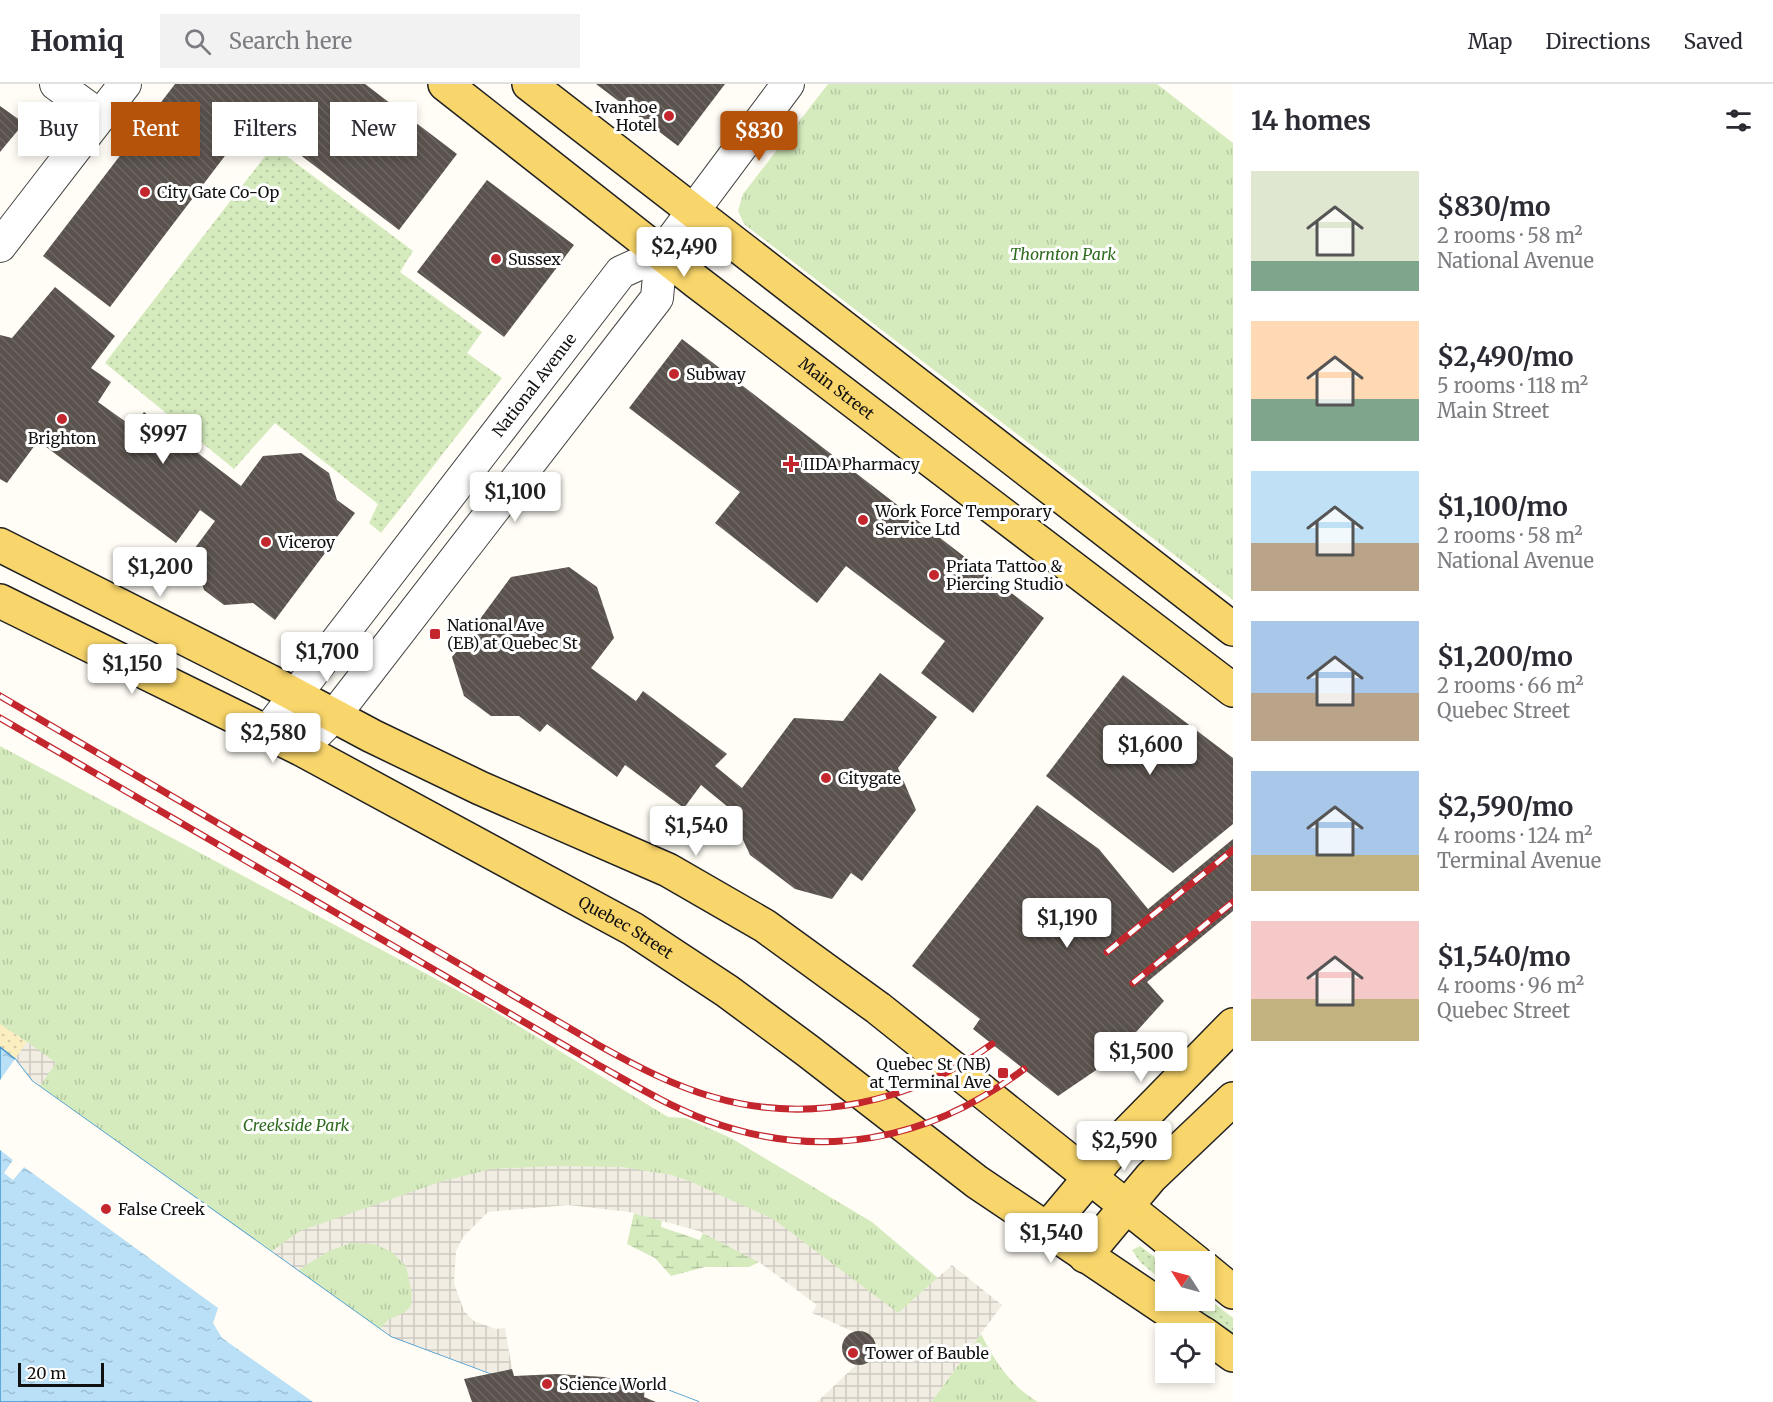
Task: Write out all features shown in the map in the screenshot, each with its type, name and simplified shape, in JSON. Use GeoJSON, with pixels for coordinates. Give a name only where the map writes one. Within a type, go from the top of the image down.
{"type":"FeatureCollection","features":[{"type":"Feature","properties":{"kind":"main road","name":"Main Street"},"geometry":{"type":"LineString","coordinates":[[445,84],[661,254],[1233,690]]}},
{"type":"Feature","properties":{"kind":"main road"},"geometry":{"type":"LineString","coordinates":[[529,84],[1233,629]]}},
{"type":"Feature","properties":{"kind":"main road"},"geometry":{"type":"LineString","coordinates":[[0,545],[334,717],[480,788],[668,870],[765,926],[878,1008],[1182,1251]]}},
{"type":"Feature","properties":{"kind":"main road","name":"Quebec Street"},"geometry":{"type":"LineString","coordinates":[[0,602],[301,749],[633,929],[727,992],[976,1182],[1187,1323]]}},
{"type":"Feature","properties":{"kind":"main road"},"geometry":{"type":"LineString","coordinates":[[1046,1230],[1128,1132],[1233,1025]]}},
{"type":"Feature","properties":{"kind":"main road"},"geometry":{"type":"LineString","coordinates":[[1085,1256],[1151,1177],[1233,1099]]}},
{"type":"Feature","properties":{"kind":"main road"},"geometry":{"type":"LineString","coordinates":[[1215,1277],[1233,1292]]}},
{"type":"Feature","properties":{"kind":"main road","name":"Quebec Street"},"geometry":{"type":"LineString","coordinates":[[1215,1342],[1233,1355]]}},
{"type":"Feature","properties":{"kind":"street"},"geometry":{"type":"LineString","coordinates":[[56,84],[100,116]]}},
{"type":"Feature","properties":{"kind":"street"},"geometry":{"type":"LineString","coordinates":[[0,246],[125,84]]}},
{"type":"Feature","properties":{"kind":"street"},"geometry":{"type":"LineString","coordinates":[[301,749],[334,717],[657,298],[661,254],[788,84]]}},
{"type":"Feature","properties":{"kind":"street","name":"National Avenue"},"geometry":{"type":"LineString","coordinates":[[267,732],[621,272],[661,254]]}},
{"type":"Feature","properties":{"kind":"green space","name":"Thornton Park"},"geometry":{"type":"Polygon","coordinates":[[[828,84],[1157,84],[1233,143],[1233,600],[744,224],[738,211],[743,194],[828,84]]]}},
{"type":"Feature","properties":{"kind":"green space"},"geometry":{"type":"Polygon","coordinates":[[[265,156],[286,156],[413,251],[400,272],[482,332],[467,353],[502,378],[381,533],[369,523],[378,504],[275,423],[234,469],[105,363],[265,156]]]}},
{"type":"Feature","properties":{"kind":"green space","name":"Creekside Park"},"geometry":{"type":"Polygon","coordinates":[[[0,746],[481,1003],[668,1117],[686,1118],[731,1138],[872,1222],[938,1278],[874,1337],[761,1255],[668,1212],[578,1198],[485,1204],[448,1249],[389,1366],[0,1079],[27,1042],[0,1024],[0,746]]]}},
{"type":"Feature","properties":{"kind":"green space"},"geometry":{"type":"Polygon","coordinates":[[[634,1213],[662,1220],[661,1227],[700,1240],[703,1233],[759,1262],[749,1267],[705,1267],[671,1276],[655,1258],[627,1244],[634,1213]]]}},
{"type":"Feature","properties":{"kind":"green space"},"geometry":{"type":"Polygon","coordinates":[[[1140,1246],[1155,1257],[1155,1275],[1140,1262],[1132,1250],[1140,1246]]]}},
{"type":"Feature","properties":{"kind":"green space"},"geometry":{"type":"Polygon","coordinates":[[[1215,1304],[1233,1318],[1233,1335],[1201,1311],[1215,1311],[1215,1304]]]}},
{"type":"Feature","properties":{"kind":"green space"},"geometry":{"type":"Polygon","coordinates":[[[981,1334],[1005,1373],[1019,1388],[1038,1402],[931,1402],[981,1334]]]}},
{"type":"Feature","properties":{"kind":"sand"},"geometry":{"type":"Polygon","coordinates":[[[0,1022],[27,1042],[0,1091],[0,1022]]]}},
{"type":"Feature","properties":{"kind":"shaded area"},"geometry":{"type":"Polygon","coordinates":[[[27,1042],[56,1063],[28,1103],[25,1113],[32,1129],[237,1277],[246,1277],[272,1251],[300,1231],[440,1182],[491,1169],[554,1166],[622,1167],[672,1175],[773,1219],[898,1313],[952,1265],[1002,1305],[931,1402],[817,1402],[856,1365],[872,1359],[875,1344],[865,1332],[854,1332],[812,1313],[817,1305],[759,1262],[699,1231],[629,1212],[568,1205],[488,1212],[463,1237],[456,1251],[454,1283],[464,1311],[474,1321],[496,1329],[505,1328],[512,1369],[464,1379],[472,1402],[313,1402],[222,1338],[213,1323],[218,1308],[24,1167],[13,1180],[4,1173],[13,1160],[0,1150],[0,1080],[27,1042]],[[351,1243],[329,1251],[300,1269],[277,1292],[275,1299],[278,1308],[337,1348],[351,1351],[363,1348],[388,1320],[404,1313],[411,1306],[412,1294],[406,1266],[392,1252],[374,1244],[351,1243]]]}},
{"type":"Feature","properties":{"kind":"water","name":"False Creek"},"geometry":{"type":"Polygon","coordinates":[[[0,1047],[15,1059],[32,1081],[391,1337],[538,1392],[665,1389],[699,1402],[0,1402],[0,1047]]]}},
{"type":"Feature","properties":{"kind":"pier"},"geometry":{"type":"Polygon","coordinates":[[[15,1059],[32,1081],[391,1337],[538,1392],[665,1389],[699,1402],[313,1402],[222,1338],[213,1323],[218,1308],[24,1167],[13,1180],[4,1173],[13,1160],[0,1150],[0,1080],[15,1059]]]}},
{"type":"Feature","properties":{"kind":"building","name":"City Gate Co-Op"},"geometry":{"type":"Polygon","coordinates":[[[175,84],[365,84],[389,102],[330,102],[330,156],[417,156],[417,124],[457,154],[399,230],[302,156],[318,156],[318,102],[212,102],[212,156],[225,156],[110,307],[43,256],[120,156],[200,156],[200,102],[161,102],[175,84]]]}},
{"type":"Feature","properties":{"kind":"building","name":"Ivanhoe Hotel"},"geometry":{"type":"Polygon","coordinates":[[[596,84],[725,84],[678,146],[596,84]]]}},
{"type":"Feature","properties":{"kind":"building"},"geometry":{"type":"Polygon","coordinates":[[[0,106],[18,119],[18,130],[0,152],[0,106]]]}},
{"type":"Feature","properties":{"kind":"building","name":"Sussex"},"geometry":{"type":"Polygon","coordinates":[[[487,180],[574,245],[504,337],[417,272],[487,180]]]}},
{"type":"Feature","properties":{"kind":"building","name":"Brighton"},"geometry":{"type":"Polygon","coordinates":[[[55,287],[115,336],[91,368],[111,382],[98,402],[133,427],[144,412],[241,486],[263,456],[301,453],[329,473],[337,500],[355,513],[275,620],[253,603],[224,605],[204,590],[192,552],[215,521],[200,510],[176,543],[38,441],[7,483],[0,479],[0,335],[12,338],[55,287]]]}},
{"type":"Feature","properties":{"kind":"building"},"geometry":{"type":"Polygon","coordinates":[[[682,339],[1044,618],[973,713],[921,673],[945,641],[846,566],[817,603],[715,523],[740,492],[629,408],[682,339]]]}},
{"type":"Feature","properties":{"kind":"building"},"geometry":{"type":"Polygon","coordinates":[[[569,567],[597,587],[614,638],[591,668],[636,701],[643,691],[727,754],[715,766],[742,788],[794,718],[843,721],[880,673],[937,717],[898,768],[916,810],[862,881],[851,873],[832,899],[795,889],[750,855],[728,807],[701,785],[684,808],[625,765],[617,777],[547,724],[540,732],[519,716],[491,716],[464,696],[452,657],[511,577],[569,567]]]}},
{"type":"Feature","properties":{"kind":"building"},"geometry":{"type":"Polygon","coordinates":[[[1123,675],[1233,758],[1233,824],[1173,873],[1046,776],[1123,675]]]}},
{"type":"Feature","properties":{"kind":"building"},"geometry":{"type":"Polygon","coordinates":[[[1037,805],[1099,849],[1148,909],[1233,839],[1233,911],[1147,982],[1164,1001],[1111,1060],[1058,1096],[973,1029],[980,1019],[912,966],[1037,805]]]}},
{"type":"Feature","properties":{"kind":"building"},"geometry":{"type":"Polygon","coordinates":[[[859,1331],[871,1336],[876,1348],[871,1360],[859,1365],[847,1360],[842,1348],[847,1336],[859,1331]]]}},
{"type":"Feature","properties":{"kind":"building","name":"Science World"},"geometry":{"type":"Polygon","coordinates":[[[512,1369],[514,1376],[557,1374],[604,1377],[645,1388],[644,1397],[656,1402],[472,1402],[464,1379],[512,1369]]]}},
{"type":"Feature","properties":{"kind":"railway"},"geometry":{"type":"LineString","coordinates":[[0,696],[600,1046],[655,1075],[698,1092],[749,1105],[786,1109],[822,1108],[858,1103],[894,1094],[928,1081],[992,1044]]}},
{"type":"Feature","properties":{"kind":"railway"},"geometry":{"type":"LineString","coordinates":[[0,718],[600,1066],[665,1102],[706,1120],[748,1133],[790,1140],[831,1142],[871,1138],[911,1128],[950,1114],[987,1094],[1024,1069]]}},
{"type":"Feature","properties":{"kind":"railway"},"geometry":{"type":"LineString","coordinates":[[1107,952],[1233,850]]}},
{"type":"Feature","properties":{"kind":"railway"},"geometry":{"type":"LineString","coordinates":[[1133,983],[1233,902]]}},
{"type":"Feature","properties":{"kind":"place","name":"Ivanhoe Hotel"},"geometry":{"type":"Point","coordinates":[669,116]}},
{"type":"Feature","properties":{"kind":"place","name":"City Gate Co-Op"},"geometry":{"type":"Point","coordinates":[145,192]}},
{"type":"Feature","properties":{"kind":"place","name":"Sussex"},"geometry":{"type":"Point","coordinates":[496,259]}},
{"type":"Feature","properties":{"kind":"place","name":"Subway"},"geometry":{"type":"Point","coordinates":[674,374]}},
{"type":"Feature","properties":{"kind":"place","name":"Brighton"},"geometry":{"type":"Point","coordinates":[62,419]}},
{"type":"Feature","properties":{"kind":"place","name":"IIDA Pharmacy"},"geometry":{"type":"Point","coordinates":[791,464]}},
{"type":"Feature","properties":{"kind":"place","name":"Work Force Temporary Service Ltd"},"geometry":{"type":"Point","coordinates":[863,520]}},
{"type":"Feature","properties":{"kind":"place","name":"Viceroy"},"geometry":{"type":"Point","coordinates":[266,542]}},
{"type":"Feature","properties":{"kind":"place","name":"Priata Tattoo & Piercing Studio"},"geometry":{"type":"Point","coordinates":[934,575]}},
{"type":"Feature","properties":{"kind":"place","name":"National Ave (EB) at Quebec St"},"geometry":{"type":"Point","coordinates":[435,634]}},
{"type":"Feature","properties":{"kind":"place","name":"Citygate"},"geometry":{"type":"Point","coordinates":[826,778]}},
{"type":"Feature","properties":{"kind":"place","name":"Quebec St (NB) at Terminal Ave"},"geometry":{"type":"Point","coordinates":[1003,1073]}},
{"type":"Feature","properties":{"kind":"place","name":"False Creek"},"geometry":{"type":"Point","coordinates":[106,1209]}},
{"type":"Feature","properties":{"kind":"place","name":"Tower of Bauble"},"geometry":{"type":"Point","coordinates":[853,1353]}},
{"type":"Feature","properties":{"kind":"place","name":"Science World"},"geometry":{"type":"Point","coordinates":[547,1384]}}]}
